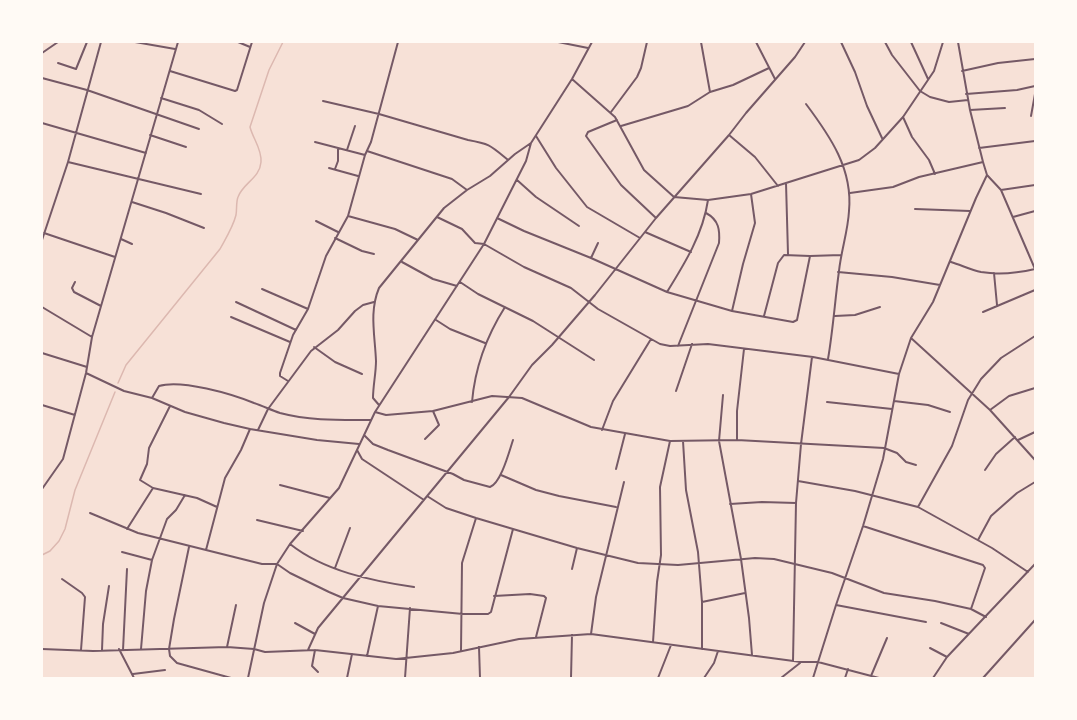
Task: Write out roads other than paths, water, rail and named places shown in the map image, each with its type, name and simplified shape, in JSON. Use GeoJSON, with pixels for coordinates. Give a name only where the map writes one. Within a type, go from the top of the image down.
{"type":"FeatureCollection","features":[{"type":"Feature","properties":{"kind":"street"},"geometry":{"type":"LineString","coordinates":[[42,53],[58,42]]}},
{"type":"Feature","properties":{"kind":"street"},"geometry":{"type":"LineString","coordinates":[[58,63],[76,69],[87,42]]}},
{"type":"Feature","properties":{"kind":"street"},"geometry":{"type":"LineString","coordinates":[[42,240],[68,162],[101,42]]}},
{"type":"Feature","properties":{"kind":"street"},"geometry":{"type":"LineString","coordinates":[[135,42],[176,49]]}},
{"type":"Feature","properties":{"kind":"street"},"geometry":{"type":"LineString","coordinates":[[42,489],[63,459],[86,373],[92,337],[178,42]]}},
{"type":"Feature","properties":{"kind":"street"},"geometry":{"type":"LineString","coordinates":[[238,42],[250,47]]}},
{"type":"Feature","properties":{"kind":"street"},"geometry":{"type":"LineString","coordinates":[[170,71],[235,91],[237,90],[252,42]]}},
{"type":"Feature","properties":{"kind":"street"},"geometry":{"type":"LineString","coordinates":[[288,381],[280,375],[290,342],[308,309],[326,256],[348,216],[358,176],[379,114],[398,42]]}},
{"type":"Feature","properties":{"kind":"street"},"geometry":{"type":"LineString","coordinates":[[558,42],[588,48]]}},
{"type":"Feature","properties":{"kind":"street"},"geometry":{"type":"LineString","coordinates":[[248,678],[264,603],[277,564],[290,544],[340,488],[375,412],[484,244],[526,161],[531,144],[572,79],[592,42]]}},
{"type":"Feature","properties":{"kind":"street"},"geometry":{"type":"LineString","coordinates":[[611,112],[637,77],[647,42]]}},
{"type":"Feature","properties":{"kind":"street"},"geometry":{"type":"LineString","coordinates":[[701,42],[710,92]]}},
{"type":"Feature","properties":{"kind":"street"},"geometry":{"type":"LineString","coordinates":[[756,42],[775,79]]}},
{"type":"Feature","properties":{"kind":"street"},"geometry":{"type":"LineString","coordinates":[[308,650],[315,634],[343,598],[361,578],[446,471],[508,397],[532,365],[616,270],[656,218],[729,135],[795,57],[805,42]]}},
{"type":"Feature","properties":{"kind":"street"},"geometry":{"type":"LineString","coordinates":[[841,42],[882,138]]}},
{"type":"Feature","properties":{"kind":"street"},"geometry":{"type":"LineString","coordinates":[[885,42],[892,55],[920,91],[938,100],[949,102],[968,100]]}},
{"type":"Feature","properties":{"kind":"street"},"geometry":{"type":"LineString","coordinates":[[911,42],[928,80]]}},
{"type":"Feature","properties":{"kind":"street"},"geometry":{"type":"LineString","coordinates":[[572,79],[611,112],[621,126],[644,170],[674,197],[708,200],[751,194],[844,165],[867,155],[903,117],[928,80],[939,59],[943,42]]}},
{"type":"Feature","properties":{"kind":"street"},"geometry":{"type":"LineString","coordinates":[[951,262],[980,272],[1019,273],[1035,269],[1001,190],[987,175],[978,148],[966,94],[958,42]]}},
{"type":"Feature","properties":{"kind":"street"},"geometry":{"type":"LineString","coordinates":[[962,70],[998,63],[1035,59]]}},
{"type":"Feature","properties":{"kind":"street"},"geometry":{"type":"LineString","coordinates":[[621,126],[688,106],[710,92],[733,85],[769,68]]}},
{"type":"Feature","properties":{"kind":"street"},"geometry":{"type":"LineString","coordinates":[[42,78],[87,90],[199,129]]}},
{"type":"Feature","properties":{"kind":"street"},"geometry":{"type":"LineString","coordinates":[[966,94],[1017,90],[1035,86]]}},
{"type":"Feature","properties":{"kind":"street"},"geometry":{"type":"LineString","coordinates":[[1031,116],[1035,94]]}},
{"type":"Feature","properties":{"kind":"street"},"geometry":{"type":"LineString","coordinates":[[161,98],[198,110],[222,124]]}},
{"type":"Feature","properties":{"kind":"street"},"geometry":{"type":"LineString","coordinates":[[323,101],[379,114],[468,140],[489,144],[508,160]]}},
{"type":"Feature","properties":{"kind":"street"},"geometry":{"type":"LineString","coordinates":[[806,104],[827,131],[844,165],[850,193],[849,212],[838,272],[835,316],[828,359]]}},
{"type":"Feature","properties":{"kind":"street"},"geometry":{"type":"LineString","coordinates":[[970,110],[1005,108]]}},
{"type":"Feature","properties":{"kind":"street"},"geometry":{"type":"LineString","coordinates":[[903,117],[912,137],[929,160],[935,174]]}},
{"type":"Feature","properties":{"kind":"street"},"geometry":{"type":"LineString","coordinates":[[617,120],[588,132],[586,136],[621,185],[656,218]]}},
{"type":"Feature","properties":{"kind":"street"},"geometry":{"type":"LineString","coordinates":[[42,123],[146,153]]}},
{"type":"Feature","properties":{"kind":"street"},"geometry":{"type":"LineString","coordinates":[[347,150],[355,126]]}},
{"type":"Feature","properties":{"kind":"street"},"geometry":{"type":"LineString","coordinates":[[150,135],[186,147]]}},
{"type":"Feature","properties":{"kind":"street"},"geometry":{"type":"LineString","coordinates":[[729,135],[755,157],[778,186]]}},
{"type":"Feature","properties":{"kind":"street"},"geometry":{"type":"LineString","coordinates":[[536,136],[556,168],[587,207],[640,239]]}},
{"type":"Feature","properties":{"kind":"street"},"geometry":{"type":"LineString","coordinates":[[315,142],[365,155]]}},
{"type":"Feature","properties":{"kind":"street"},"geometry":{"type":"LineString","coordinates":[[978,148],[1035,142]]}},
{"type":"Feature","properties":{"kind":"street"},"geometry":{"type":"LineString","coordinates":[[379,405],[373,398],[376,361],[372,324],[374,302],[379,288],[402,262],[437,217],[467,190],[490,176],[508,160],[531,144]]}},
{"type":"Feature","properties":{"kind":"street"},"geometry":{"type":"LineString","coordinates":[[335,169],[338,161],[338,148]]}},
{"type":"Feature","properties":{"kind":"street"},"geometry":{"type":"LineString","coordinates":[[367,151],[452,179],[467,190]]}},
{"type":"Feature","properties":{"kind":"street"},"geometry":{"type":"LineString","coordinates":[[68,162],[201,194]]}},
{"type":"Feature","properties":{"kind":"street"},"geometry":{"type":"LineString","coordinates":[[850,193],[893,186],[983,162]]}},
{"type":"Feature","properties":{"kind":"street"},"geometry":{"type":"LineString","coordinates":[[329,168],[358,176]]}},
{"type":"Feature","properties":{"kind":"street"},"geometry":{"type":"LineString","coordinates":[[814,678],[844,579],[863,526],[884,448],[899,374],[911,338],[933,302],[951,262],[970,211],[987,175]]}},
{"type":"Feature","properties":{"kind":"street"},"geometry":{"type":"LineString","coordinates":[[516,180],[536,197],[579,226]]}},
{"type":"Feature","properties":{"kind":"street"},"geometry":{"type":"LineString","coordinates":[[786,183],[788,254]]}},
{"type":"Feature","properties":{"kind":"street"},"geometry":{"type":"LineString","coordinates":[[1001,190],[1035,185]]}},
{"type":"Feature","properties":{"kind":"street"},"geometry":{"type":"LineString","coordinates":[[732,311],[742,264],[755,223],[751,194]]}},
{"type":"Feature","properties":{"kind":"street"},"geometry":{"type":"LineString","coordinates":[[667,292],[691,252],[706,213],[708,200]]}},
{"type":"Feature","properties":{"kind":"street"},"geometry":{"type":"LineString","coordinates":[[132,202],[166,213],[204,228]]}},
{"type":"Feature","properties":{"kind":"street"},"geometry":{"type":"LineString","coordinates":[[915,209],[970,211]]}},
{"type":"Feature","properties":{"kind":"street"},"geometry":{"type":"LineString","coordinates":[[1013,217],[1035,211]]}},
{"type":"Feature","properties":{"kind":"street"},"geometry":{"type":"LineString","coordinates":[[678,346],[719,243],[718,226],[715,220],[706,213]]}},
{"type":"Feature","properties":{"kind":"street"},"geometry":{"type":"LineString","coordinates":[[348,216],[395,229],[418,240]]}},
{"type":"Feature","properties":{"kind":"street"},"geometry":{"type":"LineString","coordinates":[[437,217],[462,229],[475,243],[484,244],[524,267],[571,288],[588,302],[660,344],[678,346],[708,344],[828,359],[899,374]]}},
{"type":"Feature","properties":{"kind":"street"},"geometry":{"type":"LineString","coordinates":[[497,218],[546,241],[591,258],[667,292],[732,311],[793,322],[797,320],[810,256]]}},
{"type":"Feature","properties":{"kind":"street"},"geometry":{"type":"LineString","coordinates":[[316,221],[338,232]]}},
{"type":"Feature","properties":{"kind":"street"},"geometry":{"type":"LineString","coordinates":[[645,232],[691,252]]}},
{"type":"Feature","properties":{"kind":"street"},"geometry":{"type":"LineString","coordinates":[[44,233],[116,258]]}},
{"type":"Feature","properties":{"kind":"street"},"geometry":{"type":"LineString","coordinates":[[335,238],[358,249],[374,254]]}},
{"type":"Feature","properties":{"kind":"street"},"geometry":{"type":"LineString","coordinates":[[121,240],[132,244]]}},
{"type":"Feature","properties":{"kind":"street"},"geometry":{"type":"LineString","coordinates":[[591,258],[598,243]]}},
{"type":"Feature","properties":{"kind":"street"},"geometry":{"type":"LineString","coordinates":[[764,316],[778,263],[781,257],[788,254],[810,256],[841,255]]}},
{"type":"Feature","properties":{"kind":"street"},"geometry":{"type":"LineString","coordinates":[[402,262],[433,279],[457,286]]}},
{"type":"Feature","properties":{"kind":"street"},"geometry":{"type":"LineString","coordinates":[[838,272],[892,277],[940,285]]}},
{"type":"Feature","properties":{"kind":"street"},"geometry":{"type":"LineString","coordinates":[[994,273],[997,305]]}},
{"type":"Feature","properties":{"kind":"street"},"geometry":{"type":"LineString","coordinates":[[75,282],[72,288],[74,292],[101,306]]}},
{"type":"Feature","properties":{"kind":"street"},"geometry":{"type":"LineString","coordinates":[[460,282],[478,294],[505,307],[558,337],[594,360]]}},
{"type":"Feature","properties":{"kind":"street"},"geometry":{"type":"LineString","coordinates":[[262,289],[308,309]]}},
{"type":"Feature","properties":{"kind":"street"},"geometry":{"type":"LineString","coordinates":[[982,312],[1035,290]]}},
{"type":"Feature","properties":{"kind":"street"},"geometry":{"type":"LineString","coordinates":[[236,302],[296,330]]}},
{"type":"Feature","properties":{"kind":"street"},"geometry":{"type":"LineString","coordinates":[[258,430],[268,408],[314,347],[338,330],[355,311],[363,305],[374,302]]}},
{"type":"Feature","properties":{"kind":"street"},"geometry":{"type":"LineString","coordinates":[[42,307],[92,337]]}},
{"type":"Feature","properties":{"kind":"street"},"geometry":{"type":"LineString","coordinates":[[472,402],[475,373],[485,343],[494,324],[505,307]]}},
{"type":"Feature","properties":{"kind":"street"},"geometry":{"type":"LineString","coordinates":[[835,316],[855,315],[880,307]]}},
{"type":"Feature","properties":{"kind":"street"},"geometry":{"type":"LineString","coordinates":[[231,317],[290,342]]}},
{"type":"Feature","properties":{"kind":"street"},"geometry":{"type":"LineString","coordinates":[[436,320],[450,329],[485,343]]}},
{"type":"Feature","properties":{"kind":"street"},"geometry":{"type":"LineString","coordinates":[[918,507],[952,446],[972,393],[980,379],[1001,358],[1035,336]]}},
{"type":"Feature","properties":{"kind":"street"},"geometry":{"type":"LineString","coordinates":[[911,338],[990,410],[1035,460]]}},
{"type":"Feature","properties":{"kind":"street"},"geometry":{"type":"LineString","coordinates":[[602,430],[613,401],[651,339]]}},
{"type":"Feature","properties":{"kind":"street"},"geometry":{"type":"LineString","coordinates":[[676,391],[692,344]]}},
{"type":"Feature","properties":{"kind":"street"},"geometry":{"type":"LineString","coordinates":[[314,347],[335,362],[362,374]]}},
{"type":"Feature","properties":{"kind":"street"},"geometry":{"type":"LineString","coordinates":[[737,440],[737,411],[744,349]]}},
{"type":"Feature","properties":{"kind":"street"},"geometry":{"type":"LineString","coordinates":[[42,354],[87,367]]}},
{"type":"Feature","properties":{"kind":"street"},"geometry":{"type":"LineString","coordinates":[[793,661],[796,503],[801,444],[812,357]]}},
{"type":"Feature","properties":{"kind":"street"},"geometry":{"type":"LineString","coordinates":[[86,373],[124,391],[152,398],[185,412],[250,429],[342,444],[359,444]]}},
{"type":"Feature","properties":{"kind":"street"},"geometry":{"type":"LineString","coordinates":[[152,398],[159,386],[172,383],[184,384],[240,398],[280,413],[328,421],[345,419],[371,420]]}},
{"type":"Feature","properties":{"kind":"street"},"geometry":{"type":"LineString","coordinates":[[990,410],[1009,396],[1035,388]]}},
{"type":"Feature","properties":{"kind":"street"},"geometry":{"type":"LineString","coordinates":[[723,395],[719,441],[729,504],[741,559],[752,655]]}},
{"type":"Feature","properties":{"kind":"street"},"geometry":{"type":"LineString","coordinates":[[375,412],[386,415],[433,410],[472,402],[492,396],[508,397],[525,399],[582,424],[602,430],[670,441],[737,440],[884,448],[898,453],[906,462],[916,465]]}},
{"type":"Feature","properties":{"kind":"street"},"geometry":{"type":"LineString","coordinates":[[894,401],[928,405],[950,412]]}},
{"type":"Feature","properties":{"kind":"street"},"geometry":{"type":"LineString","coordinates":[[827,402],[892,409]]}},
{"type":"Feature","properties":{"kind":"street"},"geometry":{"type":"LineString","coordinates":[[42,405],[75,415]]}},
{"type":"Feature","properties":{"kind":"street"},"geometry":{"type":"LineString","coordinates":[[170,406],[149,448],[147,464],[140,480],[152,488],[185,495],[217,507]]}},
{"type":"Feature","properties":{"kind":"street"},"geometry":{"type":"LineString","coordinates":[[425,439],[439,425],[433,410]]}},
{"type":"Feature","properties":{"kind":"street"},"geometry":{"type":"LineString","coordinates":[[206,550],[225,478],[241,450],[250,429]]}},
{"type":"Feature","properties":{"kind":"street"},"geometry":{"type":"LineString","coordinates":[[1018,440],[1035,432]]}},
{"type":"Feature","properties":{"kind":"street"},"geometry":{"type":"LineString","coordinates":[[616,469],[626,434]]}},
{"type":"Feature","properties":{"kind":"street"},"geometry":{"type":"LineString","coordinates":[[364,435],[373,444],[446,471],[464,480],[490,487],[494,485],[500,474],[513,440]]}},
{"type":"Feature","properties":{"kind":"street"},"geometry":{"type":"LineString","coordinates":[[985,470],[996,454],[1015,437]]}},
{"type":"Feature","properties":{"kind":"street"},"geometry":{"type":"LineString","coordinates":[[653,642],[657,582],[660,565],[662,511],[660,488],[670,441]]}},
{"type":"Feature","properties":{"kind":"street"},"geometry":{"type":"LineString","coordinates":[[683,441],[686,490],[699,564],[702,602],[702,650]]}},
{"type":"Feature","properties":{"kind":"street"},"geometry":{"type":"LineString","coordinates":[[357,450],[362,459],[424,500]]}},
{"type":"Feature","properties":{"kind":"street"},"geometry":{"type":"LineString","coordinates":[[500,474],[536,490],[616,507]]}},
{"type":"Feature","properties":{"kind":"street"},"geometry":{"type":"LineString","coordinates":[[798,481],[848,489],[918,507],[978,540],[1028,572]]}},
{"type":"Feature","properties":{"kind":"street"},"geometry":{"type":"LineString","coordinates":[[591,634],[605,555],[616,507],[624,482]]}},
{"type":"Feature","properties":{"kind":"street"},"geometry":{"type":"LineString","coordinates":[[978,540],[991,516],[1018,493],[1035,482]]}},
{"type":"Feature","properties":{"kind":"street"},"geometry":{"type":"LineString","coordinates":[[280,485],[330,498]]}},
{"type":"Feature","properties":{"kind":"street"},"geometry":{"type":"LineString","coordinates":[[127,529],[152,488]]}},
{"type":"Feature","properties":{"kind":"street"},"geometry":{"type":"LineString","coordinates":[[141,649],[146,592],[152,560],[167,519],[176,510],[185,495]]}},
{"type":"Feature","properties":{"kind":"street"},"geometry":{"type":"LineString","coordinates":[[427,496],[446,508],[476,518],[576,548],[638,564],[699,564],[763,558],[832,573],[844,579],[884,593],[935,601],[971,609],[986,616]]}},
{"type":"Feature","properties":{"kind":"street"},"geometry":{"type":"LineString","coordinates":[[729,504],[762,502],[796,503]]}},
{"type":"Feature","properties":{"kind":"street"},"geometry":{"type":"LineString","coordinates":[[90,513],[127,529],[159,539],[262,564],[277,564],[290,573],[343,598],[378,606],[463,614],[490,614],[513,529]]}},
{"type":"Feature","properties":{"kind":"street"},"geometry":{"type":"LineString","coordinates":[[462,650],[462,564],[476,518]]}},
{"type":"Feature","properties":{"kind":"street"},"geometry":{"type":"LineString","coordinates":[[257,520],[303,530]]}},
{"type":"Feature","properties":{"kind":"street"},"geometry":{"type":"LineString","coordinates":[[863,526],[983,565],[985,568],[971,609]]}},
{"type":"Feature","properties":{"kind":"street"},"geometry":{"type":"LineString","coordinates":[[335,568],[350,528]]}},
{"type":"Feature","properties":{"kind":"street"},"geometry":{"type":"LineString","coordinates":[[290,544],[303,554],[361,578],[414,587]]}},
{"type":"Feature","properties":{"kind":"street"},"geometry":{"type":"LineString","coordinates":[[189,547],[169,649],[170,656],[173,661],[231,678]]}},
{"type":"Feature","properties":{"kind":"street"},"geometry":{"type":"LineString","coordinates":[[572,569],[576,548]]}},
{"type":"Feature","properties":{"kind":"street"},"geometry":{"type":"LineString","coordinates":[[122,552],[152,560]]}},
{"type":"Feature","properties":{"kind":"street"},"geometry":{"type":"LineString","coordinates":[[933,678],[947,658],[1035,564]]}},
{"type":"Feature","properties":{"kind":"street"},"geometry":{"type":"LineString","coordinates":[[123,650],[127,569]]}},
{"type":"Feature","properties":{"kind":"street"},"geometry":{"type":"LineString","coordinates":[[62,579],[82,593],[85,597],[81,650]]}},
{"type":"Feature","properties":{"kind":"street"},"geometry":{"type":"LineString","coordinates":[[102,650],[103,624],[109,586]]}},
{"type":"Feature","properties":{"kind":"street"},"geometry":{"type":"LineString","coordinates":[[702,602],[745,593]]}},
{"type":"Feature","properties":{"kind":"street"},"geometry":{"type":"LineString","coordinates":[[494,596],[530,594],[544,596],[546,598],[536,637]]}},
{"type":"Feature","properties":{"kind":"street"},"geometry":{"type":"LineString","coordinates":[[227,647],[236,605]]}},
{"type":"Feature","properties":{"kind":"street"},"geometry":{"type":"LineString","coordinates":[[836,605],[926,622]]}},
{"type":"Feature","properties":{"kind":"street"},"geometry":{"type":"LineString","coordinates":[[367,656],[378,606]]}},
{"type":"Feature","properties":{"kind":"street"},"geometry":{"type":"LineString","coordinates":[[405,678],[405,658],[410,608]]}},
{"type":"Feature","properties":{"kind":"street"},"geometry":{"type":"LineString","coordinates":[[983,678],[1035,620]]}},
{"type":"Feature","properties":{"kind":"street"},"geometry":{"type":"LineString","coordinates":[[295,623],[315,634]]}},
{"type":"Feature","properties":{"kind":"street"},"geometry":{"type":"LineString","coordinates":[[941,623],[969,634]]}},
{"type":"Feature","properties":{"kind":"street"},"geometry":{"type":"LineString","coordinates":[[42,649],[123,650],[227,647],[254,649],[265,652],[315,650],[367,656],[405,658],[536,637],[591,634],[702,650],[801,662],[818,662],[879,678]]}},
{"type":"Feature","properties":{"kind":"street"},"geometry":{"type":"LineString","coordinates":[[571,678],[572,635]]}},
{"type":"Feature","properties":{"kind":"street"},"geometry":{"type":"LineString","coordinates":[[871,676],[887,638]]}},
{"type":"Feature","properties":{"kind":"street"},"geometry":{"type":"LineString","coordinates":[[658,678],[671,645]]}},
{"type":"Feature","properties":{"kind":"street"},"geometry":{"type":"LineString","coordinates":[[479,647],[480,678]]}},
{"type":"Feature","properties":{"kind":"street"},"geometry":{"type":"LineString","coordinates":[[930,648],[947,658]]}},
{"type":"Feature","properties":{"kind":"street"},"geometry":{"type":"LineString","coordinates":[[119,649],[134,678]]}},
{"type":"Feature","properties":{"kind":"street"},"geometry":{"type":"LineString","coordinates":[[315,650],[312,666],[318,672]]}},
{"type":"Feature","properties":{"kind":"street"},"geometry":{"type":"LineString","coordinates":[[704,678],[714,663],[718,651]]}},
{"type":"Feature","properties":{"kind":"street"},"geometry":{"type":"LineString","coordinates":[[347,678],[352,654]]}},
{"type":"Feature","properties":{"kind":"street"},"geometry":{"type":"LineString","coordinates":[[781,678],[801,662]]}},
{"type":"Feature","properties":{"kind":"street"},"geometry":{"type":"LineString","coordinates":[[845,678],[848,669]]}},
{"type":"Feature","properties":{"kind":"street"},"geometry":{"type":"LineString","coordinates":[[133,674],[165,670]]}},
{"type":"Feature","properties":{"kind":"waterway"},"geometry":{"type":"LineString","coordinates":[[118,383],[126,365],[220,249],[231,228],[235,219],[237,201],[240,192],[255,176],[260,168],[261,157],[259,148],[250,127],[269,70],[283,42]]}},
{"type":"Feature","properties":{"kind":"waterway"},"geometry":{"type":"LineString","coordinates":[[42,555],[50,551],[59,541],[65,529],[75,490],[115,392]]}}]}
